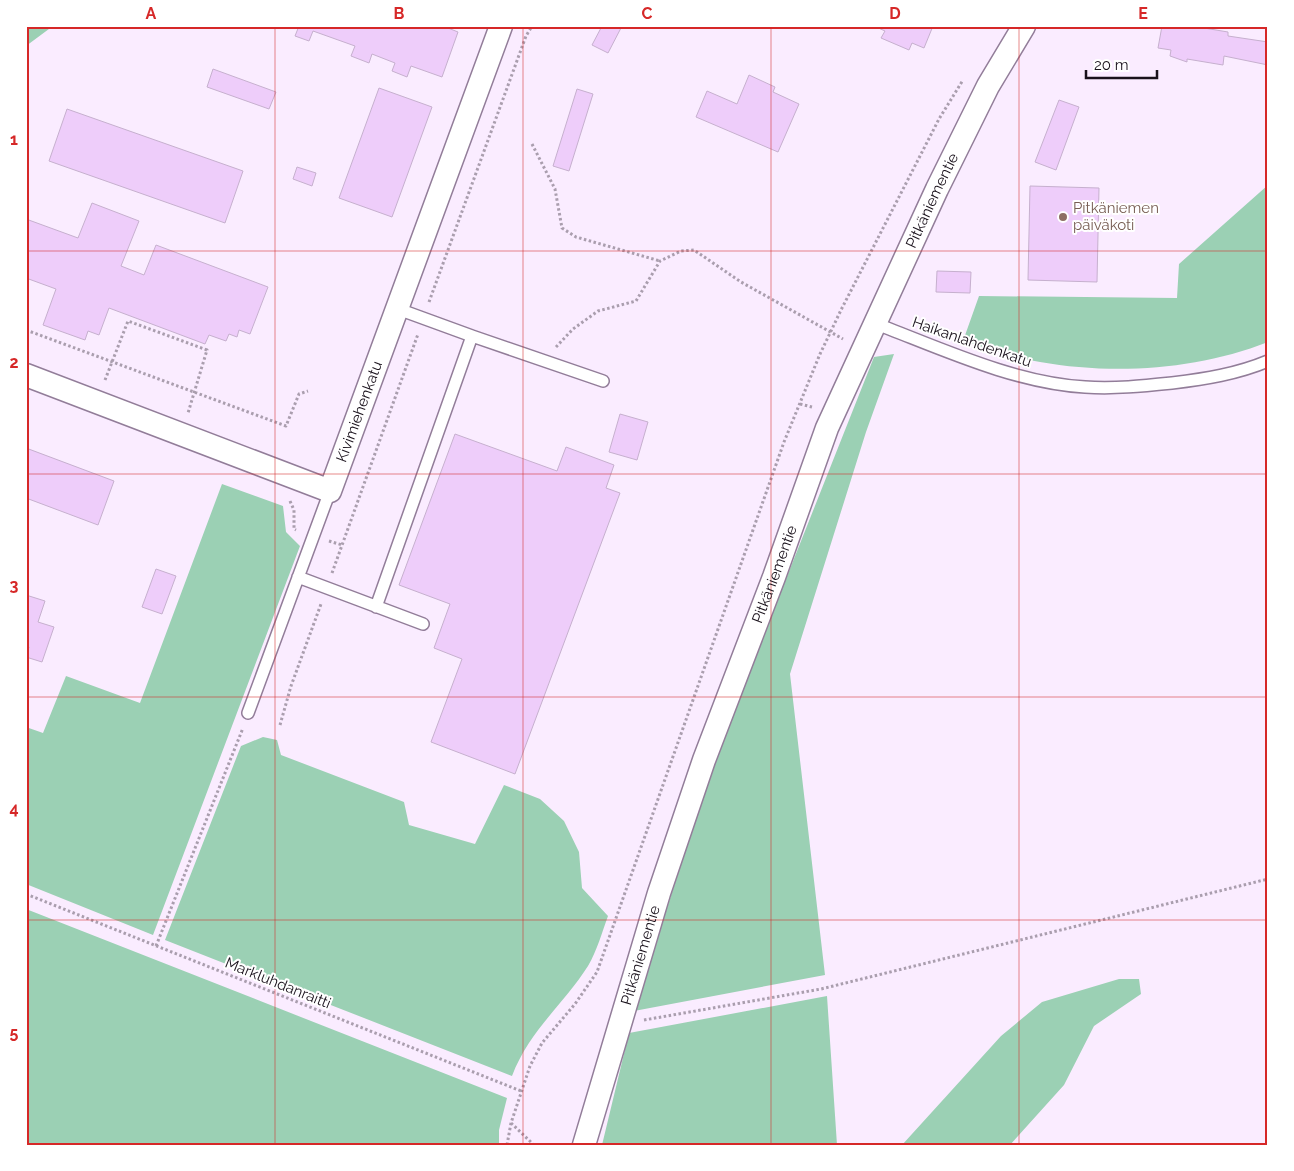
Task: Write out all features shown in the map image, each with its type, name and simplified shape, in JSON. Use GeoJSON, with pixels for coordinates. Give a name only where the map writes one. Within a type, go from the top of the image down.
{"type":"FeatureCollection","features":[{"type":"Feature","properties":{"kind":"street","name":"Kivimiehenkatu"},"geometry":{"type":"LineString","coordinates":[[330,491],[501,26]]}},
{"type":"Feature","properties":{"kind":"street","name":"Pitkäniementie"},"geometry":{"type":"LineString","coordinates":[[584,1145],[659,893],[704,760],[774,577],[827,428],[874,323],[973,116],[1024,26]]}},
{"type":"Feature","properties":{"kind":"street"},"geometry":{"type":"LineString","coordinates":[[26,375],[330,491]]}},
{"type":"Feature","properties":{"kind":"lane"},"geometry":{"type":"LineString","coordinates":[[398,309],[603,381]]}},
{"type":"Feature","properties":{"kind":"lane","name":"Haikanlahdenkatu"},"geometry":{"type":"LineString","coordinates":[[874,323],[983,364],[1035,378],[1084,387],[1138,387],[1202,380],[1251,368],[1268,361]]}},
{"type":"Feature","properties":{"kind":"lane"},"geometry":{"type":"LineString","coordinates":[[376,607],[472,336]]}},
{"type":"Feature","properties":{"kind":"lane"},"geometry":{"type":"LineString","coordinates":[[248,713],[330,491]]}},
{"type":"Feature","properties":{"kind":"lane"},"geometry":{"type":"LineString","coordinates":[[298,577],[423,624]]}},
{"type":"Feature","properties":{"kind":"path"},"geometry":{"type":"LineString","coordinates":[[329,583],[423,318],[523,45],[532,26]]}},
{"type":"Feature","properties":{"kind":"path"},"geometry":{"type":"LineString","coordinates":[[507,1145],[511,1123],[530,1066],[542,1043],[575,1004],[597,972],[784,442],[830,333],[939,119],[965,76]]}},
{"type":"Feature","properties":{"kind":"path"},"geometry":{"type":"LineString","coordinates":[[532,144],[555,189],[562,228],[576,237],[660,261]]}},
{"type":"Feature","properties":{"kind":"path"},"geometry":{"type":"LineString","coordinates":[[544,360],[573,329],[598,312],[636,301],[660,261],[680,251],[694,250],[741,282],[830,333]]}},
{"type":"Feature","properties":{"kind":"path"},"geometry":{"type":"LineString","coordinates":[[97,402],[128,321],[207,350],[196,393],[181,434]]}},
{"type":"Feature","properties":{"kind":"path"},"geometry":{"type":"LineString","coordinates":[[26,330],[286,426],[299,394],[308,391]]}},
{"type":"Feature","properties":{"kind":"path"},"geometry":{"type":"LineString","coordinates":[[280,725],[291,686],[322,602]]}},
{"type":"Feature","properties":{"kind":"path"},"geometry":{"type":"LineString","coordinates":[[156,946],[248,713]]}},
{"type":"Feature","properties":{"kind":"path"},"geometry":{"type":"LineString","coordinates":[[619,1025],[821,989],[1268,879]]}},
{"type":"Feature","properties":{"kind":"path","name":"Markluhdanraitti"},"geometry":{"type":"LineString","coordinates":[[26,894],[521,1091]]}},
{"type":"Feature","properties":{"kind":"path"},"geometry":{"type":"LineString","coordinates":[[511,1123],[534,1145]]}},
{"type":"Feature","properties":{"kind":"green space"},"geometry":{"type":"Polygon","coordinates":[[[26,26],[53,26],[26,46],[26,26]]]}},
{"type":"Feature","properties":{"kind":"green space"},"geometry":{"type":"Polygon","coordinates":[[[1268,185],[1268,342],[1213,359],[1184,364],[1126,369],[1068,366],[1040,362],[963,341],[979,296],[1177,298],[1179,264],[1268,185]]]}},
{"type":"Feature","properties":{"kind":"green space"},"geometry":{"type":"Polygon","coordinates":[[[894,354],[866,432],[790,674],[825,975],[634,1011],[715,758],[874,357],[894,354]]]}},
{"type":"Feature","properties":{"kind":"green space"},"geometry":{"type":"Polygon","coordinates":[[[222,484],[283,506],[286,532],[300,546],[153,935],[26,884],[26,727],[43,733],[66,676],[140,703],[222,484]]]}},
{"type":"Feature","properties":{"kind":"green space"},"geometry":{"type":"Polygon","coordinates":[[[263,737],[277,740],[281,755],[404,802],[409,825],[475,844],[504,785],[540,799],[564,821],[579,852],[582,888],[608,916],[597,948],[588,966],[528,1045],[512,1076],[165,940],[241,746],[263,737]]]}},
{"type":"Feature","properties":{"kind":"green space"},"geometry":{"type":"Polygon","coordinates":[[[26,909],[507,1098],[499,1130],[499,1145],[26,1145],[26,909]]]}},
{"type":"Feature","properties":{"kind":"green space"},"geometry":{"type":"Polygon","coordinates":[[[1119,979],[1139,979],[1141,994],[1094,1026],[1064,1085],[1010,1145],[902,1145],[1001,1036],[1042,1002],[1119,979]]]}},
{"type":"Feature","properties":{"kind":"green space"},"geometry":{"type":"Polygon","coordinates":[[[827,996],[837,1145],[602,1145],[629,1033],[827,996]]]}},
{"type":"Feature","properties":{"kind":"building"},"geometry":{"type":"Polygon","coordinates":[[[299,26],[443,26],[458,32],[442,77],[411,66],[407,77],[392,71],[395,63],[372,54],[369,63],[351,56],[355,46],[313,31],[309,41],[295,36],[299,26]]]}},
{"type":"Feature","properties":{"kind":"building"},"geometry":{"type":"Polygon","coordinates":[[[602,26],[622,26],[608,53],[592,45],[602,26]]]}},
{"type":"Feature","properties":{"kind":"building"},"geometry":{"type":"Polygon","coordinates":[[[874,26],[933,26],[924,48],[912,43],[909,50],[881,38],[885,31],[874,26]]]}},
{"type":"Feature","properties":{"kind":"building"},"geometry":{"type":"Polygon","coordinates":[[[1162,26],[1204,26],[1204,28],[1228,32],[1228,36],[1268,42],[1268,65],[1224,56],[1223,65],[1187,59],[1187,62],[1170,56],[1171,50],[1158,48],[1162,26]]]}},
{"type":"Feature","properties":{"kind":"building"},"geometry":{"type":"Polygon","coordinates":[[[213,69],[276,92],[269,109],[207,87],[213,69]]]}},
{"type":"Feature","properties":{"kind":"building"},"geometry":{"type":"Polygon","coordinates":[[[749,75],[775,87],[773,92],[799,104],[778,152],[696,117],[707,91],[737,104],[749,75]]]}},
{"type":"Feature","properties":{"kind":"building"},"geometry":{"type":"Polygon","coordinates":[[[379,88],[432,107],[392,217],[339,198],[379,88]]]}},
{"type":"Feature","properties":{"kind":"building"},"geometry":{"type":"Polygon","coordinates":[[[577,89],[593,94],[569,171],[553,166],[577,89]]]}},
{"type":"Feature","properties":{"kind":"building"},"geometry":{"type":"Polygon","coordinates":[[[1059,100],[1079,107],[1056,170],[1035,162],[1059,100]]]}},
{"type":"Feature","properties":{"kind":"building"},"geometry":{"type":"Polygon","coordinates":[[[67,109],[243,171],[225,223],[49,161],[67,109]]]}},
{"type":"Feature","properties":{"kind":"building"},"geometry":{"type":"Polygon","coordinates":[[[297,167],[316,173],[312,186],[293,179],[297,167]]]}},
{"type":"Feature","properties":{"kind":"building"},"geometry":{"type":"Polygon","coordinates":[[[1030,186],[1099,188],[1097,282],[1028,280],[1030,186]]]}},
{"type":"Feature","properties":{"kind":"building"},"geometry":{"type":"Polygon","coordinates":[[[92,203],[139,221],[121,266],[144,275],[156,245],[268,287],[250,334],[239,330],[237,337],[229,334],[226,341],[209,335],[205,344],[109,308],[99,335],[88,331],[85,340],[43,325],[56,289],[26,278],[26,219],[78,238],[92,203]]]}},
{"type":"Feature","properties":{"kind":"building"},"geometry":{"type":"Polygon","coordinates":[[[937,271],[971,272],[970,293],[936,292],[937,271]]]}},
{"type":"Feature","properties":{"kind":"building"},"geometry":{"type":"Polygon","coordinates":[[[620,414],[648,422],[637,460],[609,452],[620,414]]]}},
{"type":"Feature","properties":{"kind":"building"},"geometry":{"type":"Polygon","coordinates":[[[455,434],[557,471],[566,447],[614,465],[606,488],[620,493],[515,774],[431,742],[462,659],[434,648],[450,604],[399,585],[455,434]]]}},
{"type":"Feature","properties":{"kind":"building"},"geometry":{"type":"Polygon","coordinates":[[[26,448],[114,481],[98,525],[26,498],[26,448]]]}},
{"type":"Feature","properties":{"kind":"building"},"geometry":{"type":"Polygon","coordinates":[[[156,569],[176,576],[162,614],[142,607],[156,569]]]}},
{"type":"Feature","properties":{"kind":"building"},"geometry":{"type":"Polygon","coordinates":[[[26,595],[45,601],[38,622],[54,627],[42,662],[26,657],[29,647],[26,646],[26,595]]]}},
{"type":"Feature","properties":{"kind":"place","name":"Pitkäniemen päiväkoti"},"geometry":{"type":"Point","coordinates":[1063,217]}}]}
